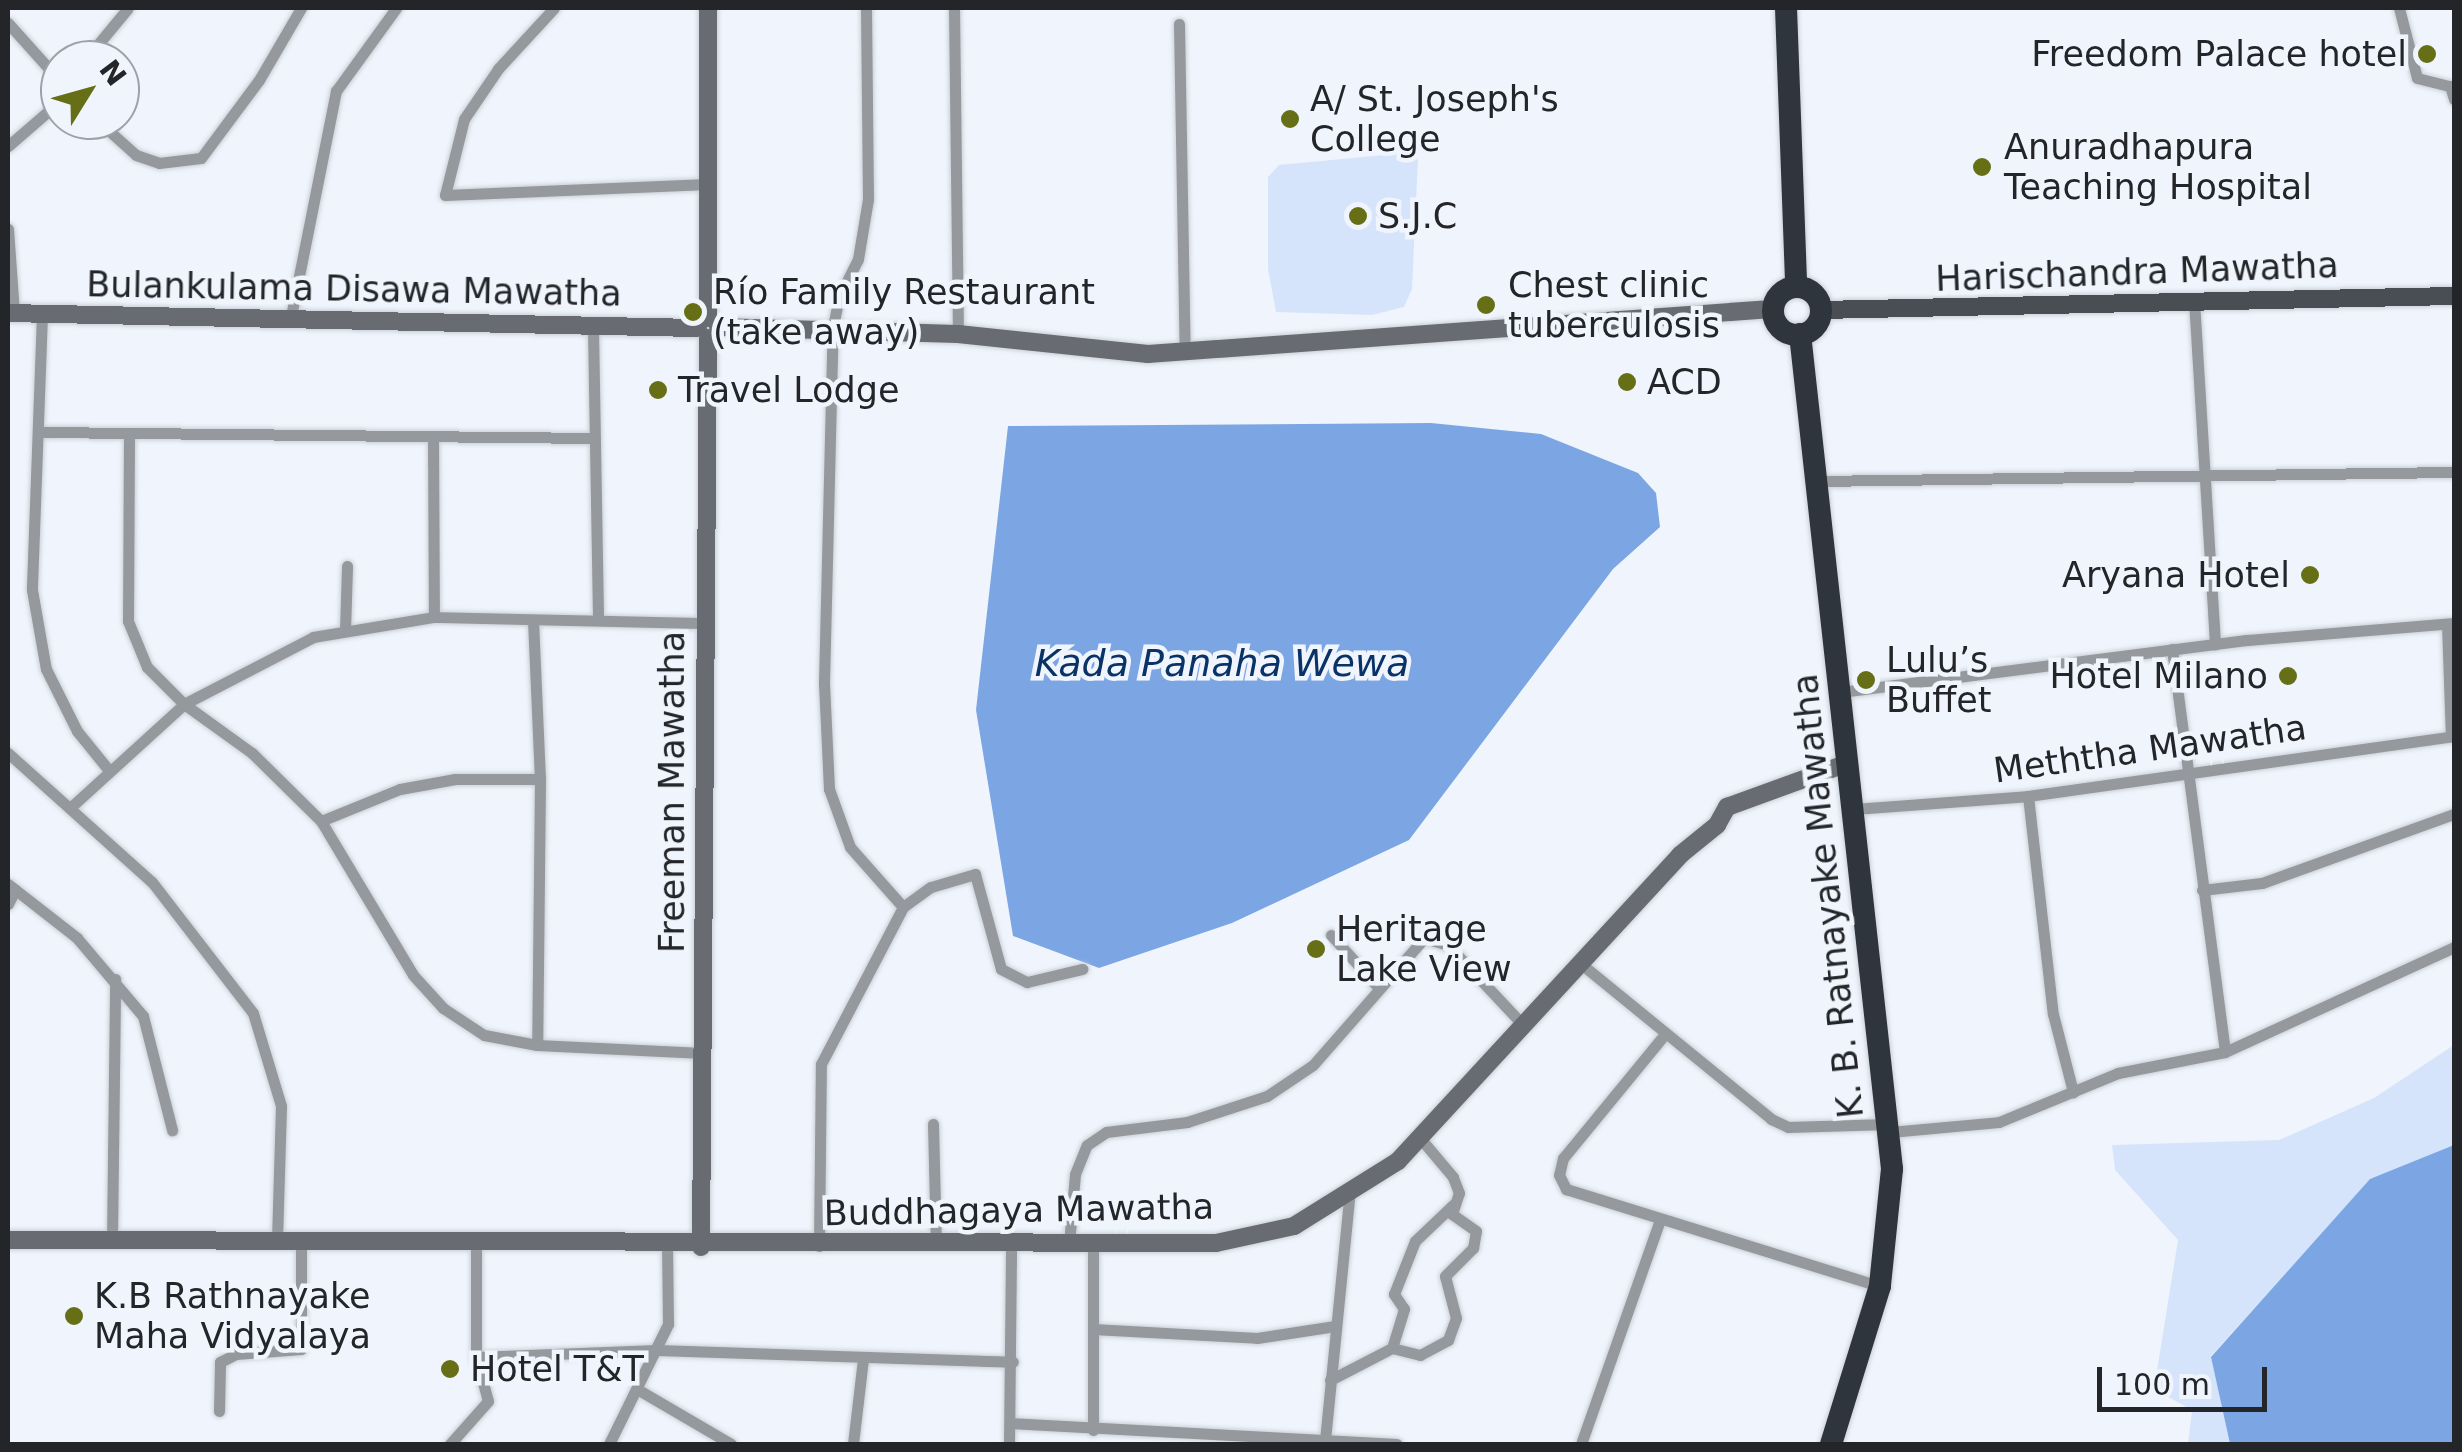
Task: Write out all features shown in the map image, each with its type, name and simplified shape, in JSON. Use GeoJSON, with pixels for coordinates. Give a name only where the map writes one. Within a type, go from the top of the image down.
{"type":"FeatureCollection","features":[{"type":"Feature","properties":{"kind":"highway"},"geometry":{"type":"LineString","coordinates":[[1786,8],[1796,286],[1772,309],[1783,330],[1800,334],[1814,328],[1821,310],[1816,298],[1796,286]]}},
{"type":"Feature","properties":{"kind":"highway","name":"K. B. Ratnayake Mawatha"},"geometry":{"type":"LineString","coordinates":[[1800,334],[1890,1128],[1890,1208],[1880,1286],[1832,1444]]}},
{"type":"Feature","properties":{"kind":"main road","name":"Freeman Mawatha"},"geometry":{"type":"LineString","coordinates":[[702,1247],[708,8]]}},
{"type":"Feature","properties":{"kind":"main road","name":"Harischandra Mawatha"},"geometry":{"type":"LineString","coordinates":[[1821,310],[2454,296]]}},
{"type":"Feature","properties":{"kind":"main road","name":"Bulankulama Disawa Mawatha"},"geometry":{"type":"LineString","coordinates":[[11,313],[593,329],[833,327],[958,334],[1148,354],[1772,309]]}},
{"type":"Feature","properties":{"kind":"main road","name":"Buddhagaya Mawatha"},"geometry":{"type":"LineString","coordinates":[[8,1240],[702,1247],[1216,1243],[1294,1226],[1398,1161],[1680,854],[1717,825],[1726,807],[1848,763]]}},
{"type":"Feature","properties":{"kind":"street"},"geometry":{"type":"LineString","coordinates":[[102,40],[128,8]]}},
{"type":"Feature","properties":{"kind":"street"},"geometry":{"type":"LineString","coordinates":[[123,140],[147,159],[182,165],[201,158],[230,125],[301,8]]}},
{"type":"Feature","properties":{"kind":"street"},"geometry":{"type":"LineString","coordinates":[[290,321],[336,91],[392,11],[376,8]]}},
{"type":"Feature","properties":{"kind":"street"},"geometry":{"type":"LineString","coordinates":[[554,8],[498,69],[464,119],[445,194],[708,184]]}},
{"type":"Feature","properties":{"kind":"street"},"geometry":{"type":"LineString","coordinates":[[866,8],[868,200],[858,259],[838,297],[833,327],[824,684],[829,789],[850,847],[902,907]]}},
{"type":"Feature","properties":{"kind":"street"},"geometry":{"type":"LineString","coordinates":[[954,8],[958,334]]}},
{"type":"Feature","properties":{"kind":"street"},"geometry":{"type":"LineString","coordinates":[[2399,8],[2417,78],[2450,86],[2454,99]]}},
{"type":"Feature","properties":{"kind":"street"},"geometry":{"type":"LineString","coordinates":[[8,23],[40,59]]}},
{"type":"Feature","properties":{"kind":"street"},"geometry":{"type":"LineString","coordinates":[[1179,24],[1185,352]]}},
{"type":"Feature","properties":{"kind":"street"},"geometry":{"type":"LineString","coordinates":[[8,146],[40,118]]}},
{"type":"Feature","properties":{"kind":"street"},"geometry":{"type":"LineString","coordinates":[[8,228],[11,313]]}},
{"type":"Feature","properties":{"kind":"street"},"geometry":{"type":"LineString","coordinates":[[2194,300],[2201,477],[2215,644]]}},
{"type":"Feature","properties":{"kind":"street"},"geometry":{"type":"LineString","coordinates":[[42,314],[42,432],[32,590],[46,669],[77,731],[107,768]]}},
{"type":"Feature","properties":{"kind":"street"},"geometry":{"type":"LineString","coordinates":[[593,329],[598,618]]}},
{"type":"Feature","properties":{"kind":"street"},"geometry":{"type":"LineString","coordinates":[[42,432],[593,438]]}},
{"type":"Feature","properties":{"kind":"street"},"geometry":{"type":"LineString","coordinates":[[129,433],[128,620],[147,667],[184,704],[252,752],[321,821],[413,974],[443,1008],[484,1035],[537,1045],[703,1053]]}},
{"type":"Feature","properties":{"kind":"street"},"geometry":{"type":"LineString","coordinates":[[433,437],[434,617]]}},
{"type":"Feature","properties":{"kind":"street"},"geometry":{"type":"LineString","coordinates":[[1816,481],[2454,472]]}},
{"type":"Feature","properties":{"kind":"street"},"geometry":{"type":"LineString","coordinates":[[346,631],[347,566]]}},
{"type":"Feature","properties":{"kind":"street"},"geometry":{"type":"LineString","coordinates":[[70,807],[107,768],[184,704],[313,636],[434,617],[706,623]]}},
{"type":"Feature","properties":{"kind":"street"},"geometry":{"type":"LineString","coordinates":[[533,620],[540,778],[537,1045]]}},
{"type":"Feature","properties":{"kind":"street"},"geometry":{"type":"LineString","coordinates":[[1840,692],[2215,644],[2451,624],[2453,736]]}},
{"type":"Feature","properties":{"kind":"street"},"geometry":{"type":"LineString","coordinates":[[2172,649],[2185,772],[2225,1052]]}},
{"type":"Feature","properties":{"kind":"street","name":"Meththa Mawatha"},"geometry":{"type":"LineString","coordinates":[[1852,809],[2028,796],[2453,736]]}},
{"type":"Feature","properties":{"kind":"street"},"geometry":{"type":"LineString","coordinates":[[8,754],[152,882],[252,1013],[280,1106],[278,1241]]}},
{"type":"Feature","properties":{"kind":"street"},"geometry":{"type":"LineString","coordinates":[[321,821],[400,789],[455,779],[540,778]]}},
{"type":"Feature","properties":{"kind":"street"},"geometry":{"type":"LineString","coordinates":[[2028,796],[2053,1014],[2072,1092]]}},
{"type":"Feature","properties":{"kind":"street"},"geometry":{"type":"LineString","coordinates":[[2202,890],[2262,884],[2454,814]]}},
{"type":"Feature","properties":{"kind":"street"},"geometry":{"type":"LineString","coordinates":[[820,1246],[821,1064],[902,907],[930,887],[975,874],[1000,970],[1026,982],[1082,968]]}},
{"type":"Feature","properties":{"kind":"street"},"geometry":{"type":"LineString","coordinates":[[8,904],[11,887],[77,938],[143,1016],[172,1130]]}},
{"type":"Feature","properties":{"kind":"street"},"geometry":{"type":"LineString","coordinates":[[1331,935],[1378,986]]}},
{"type":"Feature","properties":{"kind":"street"},"geometry":{"type":"LineString","coordinates":[[1068,1244],[1075,1174],[1087,1146],[1106,1132],[1187,1122],[1267,1096],[1313,1065],[1378,986],[1424,938],[1434,938],[1523,1025]]}},
{"type":"Feature","properties":{"kind":"street"},"geometry":{"type":"LineString","coordinates":[[1580,963],[1744,1100],[1788,1126],[1890,1128],[1999,1122],[2118,1073],[2225,1052],[2454,947]]}},
{"type":"Feature","properties":{"kind":"street"},"geometry":{"type":"LineString","coordinates":[[112,1240],[115,980]]}},
{"type":"Feature","properties":{"kind":"street"},"geometry":{"type":"LineString","coordinates":[[1665,1034],[1558,1168],[1561,1183],[1573,1194],[1880,1286]]}},
{"type":"Feature","properties":{"kind":"street"},"geometry":{"type":"LineString","coordinates":[[933,1124],[936,1245]]}},
{"type":"Feature","properties":{"kind":"street"},"geometry":{"type":"LineString","coordinates":[[1392,1348],[1404,1309],[1394,1294],[1415,1242],[1460,1194],[1453,1177],[1420,1138]]}},
{"type":"Feature","properties":{"kind":"street"},"geometry":{"type":"LineString","coordinates":[[1325,1440],[1350,1190]]}},
{"type":"Feature","properties":{"kind":"street"},"geometry":{"type":"LineString","coordinates":[[1330,1380],[1392,1348],[1420,1355],[1448,1340],[1456,1318],[1445,1276],[1473,1248],[1476,1230],[1452,1214],[1454,1204]]}},
{"type":"Feature","properties":{"kind":"street"},"geometry":{"type":"LineString","coordinates":[[1581,1444],[1660,1220]]}},
{"type":"Feature","properties":{"kind":"street"},"geometry":{"type":"LineString","coordinates":[[218,1410],[220,1362],[236,1354],[301,1349],[301,1241]]}},
{"type":"Feature","properties":{"kind":"street"},"geometry":{"type":"LineString","coordinates":[[450,1444],[488,1401],[476,1357],[476,1243]]}},
{"type":"Feature","properties":{"kind":"street"},"geometry":{"type":"LineString","coordinates":[[1093,1244],[1093,1430]]}},
{"type":"Feature","properties":{"kind":"street"},"geometry":{"type":"LineString","coordinates":[[1008,1444],[1011,1245]]}},
{"type":"Feature","properties":{"kind":"street"},"geometry":{"type":"LineString","coordinates":[[609,1444],[668,1324],[668,1246]]}},
{"type":"Feature","properties":{"kind":"street"},"geometry":{"type":"LineString","coordinates":[[1093,1330],[1257,1338],[1336,1326]]}},
{"type":"Feature","properties":{"kind":"street"},"geometry":{"type":"LineString","coordinates":[[476,1357],[657,1350],[1012,1362]]}},
{"type":"Feature","properties":{"kind":"street"},"geometry":{"type":"LineString","coordinates":[[854,1444],[863,1359]]}},
{"type":"Feature","properties":{"kind":"street"},"geometry":{"type":"LineString","coordinates":[[638,1389],[731,1444]]}},
{"type":"Feature","properties":{"kind":"street"},"geometry":{"type":"LineString","coordinates":[[1010,1423],[1396,1444]]}},
{"type":"Feature","properties":{"kind":"shaded area"},"geometry":{"type":"Polygon","coordinates":[[[1405,153],[1418,160],[1412,289],[1404,307],[1372,315],[1276,312],[1268,269],[1268,177],[1279,165],[1405,153]]]}},
{"type":"Feature","properties":{"kind":"shaded area"},"geometry":{"type":"Polygon","coordinates":[[[2454,1045],[2454,1145],[2370,1180],[2211,1356],[2230,1444],[2188,1444],[2192,1410],[2154,1389],[2178,1240],[2115,1170],[2112,1145],[2279,1140],[2374,1098],[2454,1045]]]}},
{"type":"Feature","properties":{"kind":"water","name":"Kada Panaha Wewa"},"geometry":{"type":"Polygon","coordinates":[[[1431,423],[1541,434],[1638,473],[1656,493],[1660,527],[1613,569],[1409,840],[1232,923],[1099,968],[1013,936],[976,710],[1008,426],[1431,423]]]}},
{"type":"Feature","properties":{"kind":"water"},"geometry":{"type":"Polygon","coordinates":[[[2454,1145],[2454,1444],[2230,1444],[2211,1357],[2370,1179],[2454,1145]]]}},
{"type":"Feature","properties":{"kind":"place","name":"Freedom Palace hotel"},"geometry":{"type":"Point","coordinates":[2427,54]}},
{"type":"Feature","properties":{"kind":"place","name":"A/ St. Joseph's College"},"geometry":{"type":"Point","coordinates":[1290,119]}},
{"type":"Feature","properties":{"kind":"place","name":"Anuradhapura Teaching Hospital"},"geometry":{"type":"Point","coordinates":[1982,167]}},
{"type":"Feature","properties":{"kind":"place","name":"S.J.C"},"geometry":{"type":"Point","coordinates":[1358,216]}},
{"type":"Feature","properties":{"kind":"place","name":"Chest clinic tuberculosis"},"geometry":{"type":"Point","coordinates":[1486,305]}},
{"type":"Feature","properties":{"kind":"place","name":"Río Family Restaurant (take away)"},"geometry":{"type":"Point","coordinates":[693,312]}},
{"type":"Feature","properties":{"kind":"place","name":"ACD"},"geometry":{"type":"Point","coordinates":[1627,382]}},
{"type":"Feature","properties":{"kind":"place","name":"Travel Lodge"},"geometry":{"type":"Point","coordinates":[658,390]}},
{"type":"Feature","properties":{"kind":"place","name":"Aryana Hotel"},"geometry":{"type":"Point","coordinates":[2310,575]}},
{"type":"Feature","properties":{"kind":"place","name":"Hotel Milano"},"geometry":{"type":"Point","coordinates":[2288,676]}},
{"type":"Feature","properties":{"kind":"place","name":"Lulu’s Buffet"},"geometry":{"type":"Point","coordinates":[1866,680]}},
{"type":"Feature","properties":{"kind":"place","name":"Heritage Lake View"},"geometry":{"type":"Point","coordinates":[1316,949]}},
{"type":"Feature","properties":{"kind":"place","name":"K.B Rathnayake Maha Vidyalaya"},"geometry":{"type":"Point","coordinates":[74,1316]}},
{"type":"Feature","properties":{"kind":"place","name":"Hotel T&T"},"geometry":{"type":"Point","coordinates":[450,1369]}}]}
